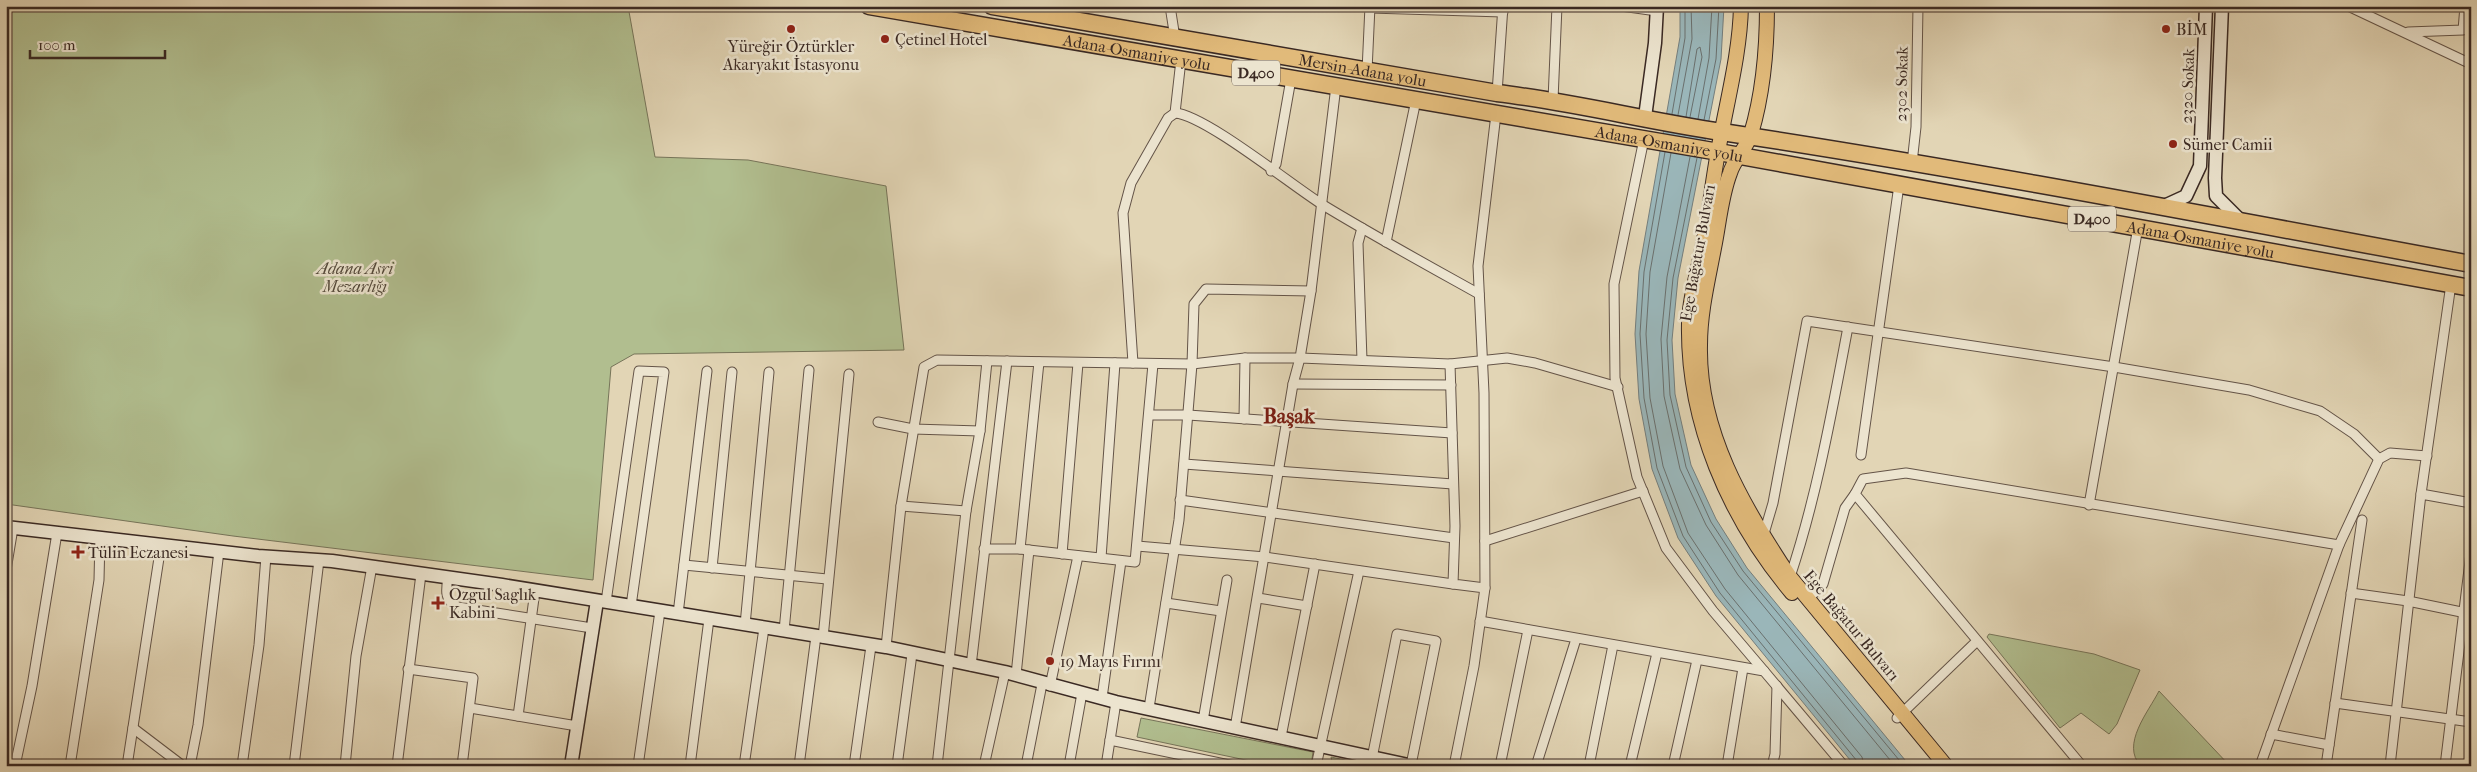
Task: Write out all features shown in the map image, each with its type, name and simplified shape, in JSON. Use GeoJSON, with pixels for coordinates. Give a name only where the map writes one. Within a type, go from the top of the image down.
{"type":"FeatureCollection","features":[{"type":"Feature","properties":{"kind":"highway","name":"Adana-Osmaniye yolu"},"geometry":{"type":"LineString","coordinates":[[868,6],[1715,151],[2471,288]]}},
{"type":"Feature","properties":{"kind":"highway","name":"Mersin-Adana yolu"},"geometry":{"type":"LineString","coordinates":[[992,6],[1059,12],[1175,38],[1497,93],[1553,100],[1644,117]]}},
{"type":"Feature","properties":{"kind":"highway","name":"Adana-Osmaniye yolu"},"geometry":{"type":"LineString","coordinates":[[1644,117],[1719,132],[1912,162],[2471,264]]}},
{"type":"Feature","properties":{"kind":"main road","name":"Ege Bağatur Bulvarı"},"geometry":{"type":"LineString","coordinates":[[1740,6],[1734,68],[1715,151],[1689,321],[1691,376],[1702,428],[1717,472],[1759,549],[1775,574],[1946,766]]}},
{"type":"Feature","properties":{"kind":"main road","name":"Ege Bağatur Bulvarı"},"geometry":{"type":"LineString","coordinates":[[1767,6],[1767,40],[1751,136],[1730,172],[1704,298],[1700,344],[1702,383],[1716,439],[1738,493],[1763,535],[1790,577],[1938,766]]}},
{"type":"Feature","properties":{"kind":"main road","name":"2320 Sokak"},"geometry":{"type":"LineString","coordinates":[[2162,207],[2186,196],[2200,166],[2206,6]]}},
{"type":"Feature","properties":{"kind":"main road","name":"2320 Sokak"},"geometry":{"type":"LineString","coordinates":[[2222,6],[2214,178],[2216,196],[2242,222]]}},
{"type":"Feature","properties":{"kind":"main road"},"geometry":{"type":"LineString","coordinates":[[1644,117],[1655,43],[1657,8]]}},
{"type":"Feature","properties":{"kind":"main road"},"geometry":{"type":"LineString","coordinates":[[10,527],[372,566],[631,606],[870,646],[886,647],[1011,674],[1046,685],[1116,702],[1412,765]]}},
{"type":"Feature","properties":{"kind":"main road"},"geometry":{"type":"LineString","coordinates":[[571,766],[592,628],[601,602]]}},
{"type":"Feature","properties":{"kind":"street"},"geometry":{"type":"LineString","coordinates":[[1170,6],[1175,38]]}},
{"type":"Feature","properties":{"kind":"street"},"geometry":{"type":"LineString","coordinates":[[1553,100],[1557,6]]}},
{"type":"Feature","properties":{"kind":"street"},"geometry":{"type":"LineString","coordinates":[[1621,6],[1657,8]]}},
{"type":"Feature","properties":{"kind":"street","name":"2302 Sokak"},"geometry":{"type":"LineString","coordinates":[[1912,162],[1916,127],[1918,6]]}},
{"type":"Feature","properties":{"kind":"street"},"geometry":{"type":"LineString","coordinates":[[2348,6],[2359,9],[2471,64]]}},
{"type":"Feature","properties":{"kind":"street"},"geometry":{"type":"LineString","coordinates":[[2405,32],[2463,30],[2464,6]]}},
{"type":"Feature","properties":{"kind":"street"},"geometry":{"type":"LineString","coordinates":[[1367,71],[1370,7],[1503,9],[1497,93]]}},
{"type":"Feature","properties":{"kind":"street"},"geometry":{"type":"LineString","coordinates":[[1175,113],[1181,60]]}},
{"type":"Feature","properties":{"kind":"street"},"geometry":{"type":"LineString","coordinates":[[1271,171],[1276,164],[1291,78]]}},
{"type":"Feature","properties":{"kind":"street"},"geometry":{"type":"LineString","coordinates":[[1234,728],[1273,512],[1293,384],[1300,358],[1311,291],[1322,204],[1327,144],[1336,86]]}},
{"type":"Feature","properties":{"kind":"street"},"geometry":{"type":"LineString","coordinates":[[1386,242],[1416,100]]}},
{"type":"Feature","properties":{"kind":"street"},"geometry":{"type":"LineString","coordinates":[[1133,363],[1123,213],[1131,183],[1168,118],[1175,113],[1186,114],[1216,132],[1322,204],[1479,294]]}},
{"type":"Feature","properties":{"kind":"street"},"geometry":{"type":"LineString","coordinates":[[1454,766],[1485,588],[1483,361],[1478,266],[1496,114]]}},
{"type":"Feature","properties":{"kind":"street"},"geometry":{"type":"LineString","coordinates":[[1644,139],[1614,284],[1615,378],[1637,477],[1666,548],[1714,611],[1844,766]]}},
{"type":"Feature","properties":{"kind":"street"},"geometry":{"type":"LineString","coordinates":[[1861,455],[1900,185]]}},
{"type":"Feature","properties":{"kind":"street"},"geometry":{"type":"LineString","coordinates":[[2089,504],[2138,227]]}},
{"type":"Feature","properties":{"kind":"street"},"geometry":{"type":"LineString","coordinates":[[1362,228],[1358,243],[1362,360]]}},
{"type":"Feature","properties":{"kind":"street"},"geometry":{"type":"LineString","coordinates":[[2390,766],[2421,494],[2451,284]]}},
{"type":"Feature","properties":{"kind":"street"},"geometry":{"type":"LineString","coordinates":[[1149,708],[1180,500],[1192,364],[1194,304],[1206,289],[1311,291]]}},
{"type":"Feature","properties":{"kind":"street"},"geometry":{"type":"LineString","coordinates":[[1759,549],[1773,503],[1807,321],[2114,367],[2249,390],[2320,411],[2354,434],[2379,459]]}},
{"type":"Feature","properties":{"kind":"street"},"geometry":{"type":"LineString","coordinates":[[1790,577],[1801,544],[1827,433],[1848,327]]}},
{"type":"Feature","properties":{"kind":"street"},"geometry":{"type":"LineString","coordinates":[[886,647],[901,506],[922,370],[926,365],[937,360],[1192,364],[1245,358],[1300,358],[1450,364],[1507,358],[1618,388]]}},
{"type":"Feature","properties":{"kind":"street"},"geometry":{"type":"LineString","coordinates":[[1244,419],[1245,358]]}},
{"type":"Feature","properties":{"kind":"street"},"geometry":{"type":"LineString","coordinates":[[939,765],[966,511],[980,431],[988,361]]}},
{"type":"Feature","properties":{"kind":"street"},"geometry":{"type":"LineString","coordinates":[[971,666],[1006,361]]}},
{"type":"Feature","properties":{"kind":"street"},"geometry":{"type":"LineString","coordinates":[[984,766],[1011,674],[1040,362]]}},
{"type":"Feature","properties":{"kind":"street"},"geometry":{"type":"LineString","coordinates":[[1062,554],[1078,363]]}},
{"type":"Feature","properties":{"kind":"street"},"geometry":{"type":"LineString","coordinates":[[1101,558],[1115,363]]}},
{"type":"Feature","properties":{"kind":"street"},"geometry":{"type":"LineString","coordinates":[[984,549],[1024,550],[1135,562],[1150,415],[1153,364]]}},
{"type":"Feature","properties":{"kind":"street"},"geometry":{"type":"LineString","coordinates":[[1450,364],[1454,538],[1453,584]]}},
{"type":"Feature","properties":{"kind":"street"},"geometry":{"type":"LineString","coordinates":[[678,614],[707,370]]}},
{"type":"Feature","properties":{"kind":"street"},"geometry":{"type":"LineString","coordinates":[[784,631],[809,370]]}},
{"type":"Feature","properties":{"kind":"street"},"geometry":{"type":"LineString","coordinates":[[601,602],[639,371],[664,372],[631,606]]}},
{"type":"Feature","properties":{"kind":"street"},"geometry":{"type":"LineString","coordinates":[[712,568],[732,372]]}},
{"type":"Feature","properties":{"kind":"street"},"geometry":{"type":"LineString","coordinates":[[745,625],[769,372]]}},
{"type":"Feature","properties":{"kind":"street"},"geometry":{"type":"LineString","coordinates":[[799,766],[820,637],[849,374]]}},
{"type":"Feature","properties":{"kind":"street"},"geometry":{"type":"LineString","coordinates":[[1293,384],[1451,385]]}},
{"type":"Feature","properties":{"kind":"street"},"geometry":{"type":"LineString","coordinates":[[1150,415],[1188,415],[1452,433]]}},
{"type":"Feature","properties":{"kind":"street"},"geometry":{"type":"LineString","coordinates":[[878,422],[913,429],[980,431]]}},
{"type":"Feature","properties":{"kind":"street"},"geometry":{"type":"LineString","coordinates":[[2260,766],[2338,545],[2379,459],[2390,454],[2426,456]]}},
{"type":"Feature","properties":{"kind":"street"},"geometry":{"type":"LineString","coordinates":[[1184,464],[1453,484]]}},
{"type":"Feature","properties":{"kind":"street"},"geometry":{"type":"LineString","coordinates":[[1808,599],[1823,584],[1845,508],[1863,479],[1906,473],[2338,545]]}},
{"type":"Feature","properties":{"kind":"street"},"geometry":{"type":"LineString","coordinates":[[1485,541],[1643,491]]}},
{"type":"Feature","properties":{"kind":"street"},"geometry":{"type":"LineString","coordinates":[[1854,494],[2082,766]]}},
{"type":"Feature","properties":{"kind":"street"},"geometry":{"type":"LineString","coordinates":[[2421,494],[2471,503]]}},
{"type":"Feature","properties":{"kind":"street"},"geometry":{"type":"LineString","coordinates":[[1180,500],[1454,538]]}},
{"type":"Feature","properties":{"kind":"street"},"geometry":{"type":"LineString","coordinates":[[901,506],[966,511]]}},
{"type":"Feature","properties":{"kind":"street"},"geometry":{"type":"LineString","coordinates":[[2326,766],[2362,520]]}},
{"type":"Feature","properties":{"kind":"street"},"geometry":{"type":"LineString","coordinates":[[6,570],[10,527]]}},
{"type":"Feature","properties":{"kind":"street"},"geometry":{"type":"LineString","coordinates":[[15,766],[32,686],[56,532]]}},
{"type":"Feature","properties":{"kind":"street"},"geometry":{"type":"LineString","coordinates":[[70,766],[99,580],[100,538]]}},
{"type":"Feature","properties":{"kind":"street"},"geometry":{"type":"LineString","coordinates":[[127,766],[161,544]]}},
{"type":"Feature","properties":{"kind":"street"},"geometry":{"type":"LineString","coordinates":[[1137,546],[1265,557],[1485,588]]}},
{"type":"Feature","properties":{"kind":"street"},"geometry":{"type":"LineString","coordinates":[[190,766],[198,726],[219,551]]}},
{"type":"Feature","properties":{"kind":"street"},"geometry":{"type":"LineString","coordinates":[[2445,766],[2467,613],[2471,553]]}},
{"type":"Feature","properties":{"kind":"street"},"geometry":{"type":"LineString","coordinates":[[242,766],[260,645],[266,556]]}},
{"type":"Feature","properties":{"kind":"street"},"geometry":{"type":"LineString","coordinates":[[1026,766],[1078,556]]}},
{"type":"Feature","properties":{"kind":"street"},"geometry":{"type":"LineString","coordinates":[[294,766],[319,560]]}},
{"type":"Feature","properties":{"kind":"street"},"geometry":{"type":"LineString","coordinates":[[1102,698],[1121,561]]}},
{"type":"Feature","properties":{"kind":"street"},"geometry":{"type":"LineString","coordinates":[[1281,737],[1315,564]]}},
{"type":"Feature","properties":{"kind":"street"},"geometry":{"type":"LineString","coordinates":[[684,565],[827,579]]}},
{"type":"Feature","properties":{"kind":"street"},"geometry":{"type":"LineString","coordinates":[[345,766],[356,656],[372,566]]}},
{"type":"Feature","properties":{"kind":"street"},"geometry":{"type":"LineString","coordinates":[[1316,766],[1359,571]]}},
{"type":"Feature","properties":{"kind":"street"},"geometry":{"type":"LineString","coordinates":[[397,766],[421,574]]}},
{"type":"Feature","properties":{"kind":"street"},"geometry":{"type":"LineString","coordinates":[[448,577],[446,594],[454,606],[592,628]]}},
{"type":"Feature","properties":{"kind":"street"},"geometry":{"type":"LineString","coordinates":[[1203,721],[1227,580]]}},
{"type":"Feature","properties":{"kind":"street"},"geometry":{"type":"LineString","coordinates":[[518,716],[535,591]]}},
{"type":"Feature","properties":{"kind":"street"},"geometry":{"type":"LineString","coordinates":[[2351,593],[2408,601],[2467,613]]}},
{"type":"Feature","properties":{"kind":"street"},"geometry":{"type":"LineString","coordinates":[[1258,598],[1307,606]]}},
{"type":"Feature","properties":{"kind":"street"},"geometry":{"type":"LineString","coordinates":[[1166,602],[1222,611]]}},
{"type":"Feature","properties":{"kind":"street"},"geometry":{"type":"LineString","coordinates":[[638,766],[660,611]]}},
{"type":"Feature","properties":{"kind":"street"},"geometry":{"type":"LineString","coordinates":[[690,766],[709,619]]}},
{"type":"Feature","properties":{"kind":"street"},"geometry":{"type":"LineString","coordinates":[[1480,621],[1764,671]]}},
{"type":"Feature","properties":{"kind":"street"},"geometry":{"type":"LineString","coordinates":[[744,766],[764,628]]}},
{"type":"Feature","properties":{"kind":"street"},"geometry":{"type":"LineString","coordinates":[[1500,766],[1528,630]]}},
{"type":"Feature","properties":{"kind":"street"},"geometry":{"type":"LineString","coordinates":[[1372,758],[1397,634],[1436,641],[1412,765]]}},
{"type":"Feature","properties":{"kind":"street"},"geometry":{"type":"LineString","coordinates":[[1536,766],[1576,639]]}},
{"type":"Feature","properties":{"kind":"street"},"geometry":{"type":"LineString","coordinates":[[1900,716],[1977,642]]}},
{"type":"Feature","properties":{"kind":"street"},"geometry":{"type":"LineString","coordinates":[[1589,766],[1613,645]]}},
{"type":"Feature","properties":{"kind":"street"},"geometry":{"type":"LineString","coordinates":[[854,766],[870,646]]}},
{"type":"Feature","properties":{"kind":"street"},"geometry":{"type":"LineString","coordinates":[[1630,766],[1657,653]]}},
{"type":"Feature","properties":{"kind":"street"},"geometry":{"type":"LineString","coordinates":[[897,766],[912,654]]}},
{"type":"Feature","properties":{"kind":"street"},"geometry":{"type":"LineString","coordinates":[[1673,766],[1697,660]]}},
{"type":"Feature","properties":{"kind":"street"},"geometry":{"type":"LineString","coordinates":[[1727,766],[1743,668]]}},
{"type":"Feature","properties":{"kind":"street"},"geometry":{"type":"LineString","coordinates":[[408,669],[473,678],[462,766]]}},
{"type":"Feature","properties":{"kind":"street"},"geometry":{"type":"LineString","coordinates":[[1772,766],[1775,754],[1777,686]]}},
{"type":"Feature","properties":{"kind":"street"},"geometry":{"type":"LineString","coordinates":[[1069,766],[1082,693]]}},
{"type":"Feature","properties":{"kind":"street"},"geometry":{"type":"LineString","coordinates":[[1106,766],[1116,702]]}},
{"type":"Feature","properties":{"kind":"street"},"geometry":{"type":"LineString","coordinates":[[2335,703],[2471,722]]}},
{"type":"Feature","properties":{"kind":"street"},"geometry":{"type":"LineString","coordinates":[[470,708],[577,726]]}},
{"type":"Feature","properties":{"kind":"street"},"geometry":{"type":"LineString","coordinates":[[133,728],[182,766]]}},
{"type":"Feature","properties":{"kind":"street"},"geometry":{"type":"LineString","coordinates":[[2271,734],[2329,745]]}},
{"type":"Feature","properties":{"kind":"street"},"geometry":{"type":"LineString","coordinates":[[1110,740],[1234,766]]}},
{"type":"Feature","properties":{"kind":"green space","name":"Adana Asri Mezarlığı"},"geometry":{"type":"Polygon","coordinates":[[[6,6],[628,6],[655,157],[748,160],[886,186],[904,350],[634,354],[611,367],[593,580],[233,536],[6,504],[6,6]]]}},
{"type":"Feature","properties":{"kind":"green space"},"geometry":{"type":"Polygon","coordinates":[[[1989,634],[2094,654],[2140,670],[2117,724],[2109,734],[2081,713],[2060,728],[1987,637],[1989,634]]]}},
{"type":"Feature","properties":{"kind":"green space"},"geometry":{"type":"Polygon","coordinates":[[[2159,691],[2230,766],[2141,766],[2135,758],[2135,738],[2143,718],[2159,691]]]}},
{"type":"Feature","properties":{"kind":"green space"},"geometry":{"type":"Polygon","coordinates":[[[1141,718],[1313,752],[1311,766],[1274,766],[1137,737],[1141,718]]]}},
{"type":"Feature","properties":{"kind":"green space"},"geometry":{"type":"Polygon","coordinates":[[[1331,757],[1374,766],[1333,766],[1331,757]]]}},
{"type":"Feature","properties":{"kind":"water"},"geometry":{"type":"Polygon","coordinates":[[[1680,6],[1724,6],[1721,59],[1678,278],[1672,340],[1675,394],[1691,465],[1716,519],[1747,568],[1910,766],[1855,766],[1716,596],[1678,538],[1652,469],[1639,399],[1635,334],[1639,271],[1680,37],[1680,6]]]}},
{"type":"Feature","properties":{"kind":"place","name":"Yüreğir Öztürkler Akaryakıt İstasyonu"},"geometry":{"type":"Point","coordinates":[791,29]}},
{"type":"Feature","properties":{"kind":"place","name":"BİM"},"geometry":{"type":"Point","coordinates":[2166,29]}},
{"type":"Feature","properties":{"kind":"place","name":"Çetinel Hotel"},"geometry":{"type":"Point","coordinates":[885,39]}},
{"type":"Feature","properties":{"kind":"place","name":"Sümer Camii"},"geometry":{"type":"Point","coordinates":[2173,144]}},
{"type":"Feature","properties":{"kind":"place","name":"Tülin Eczanesi"},"geometry":{"type":"Point","coordinates":[78,552]}},
{"type":"Feature","properties":{"kind":"place","name":"Ozgul Saglık Kabini"},"geometry":{"type":"Point","coordinates":[438,603]}},
{"type":"Feature","properties":{"kind":"place","name":"19 Mayıs Fırını"},"geometry":{"type":"Point","coordinates":[1050,661]}},
{"type":"Feature","properties":{"kind":"district","name":"Başak"},"geometry":{"type":"Point","coordinates":[1289,416]}}]}
